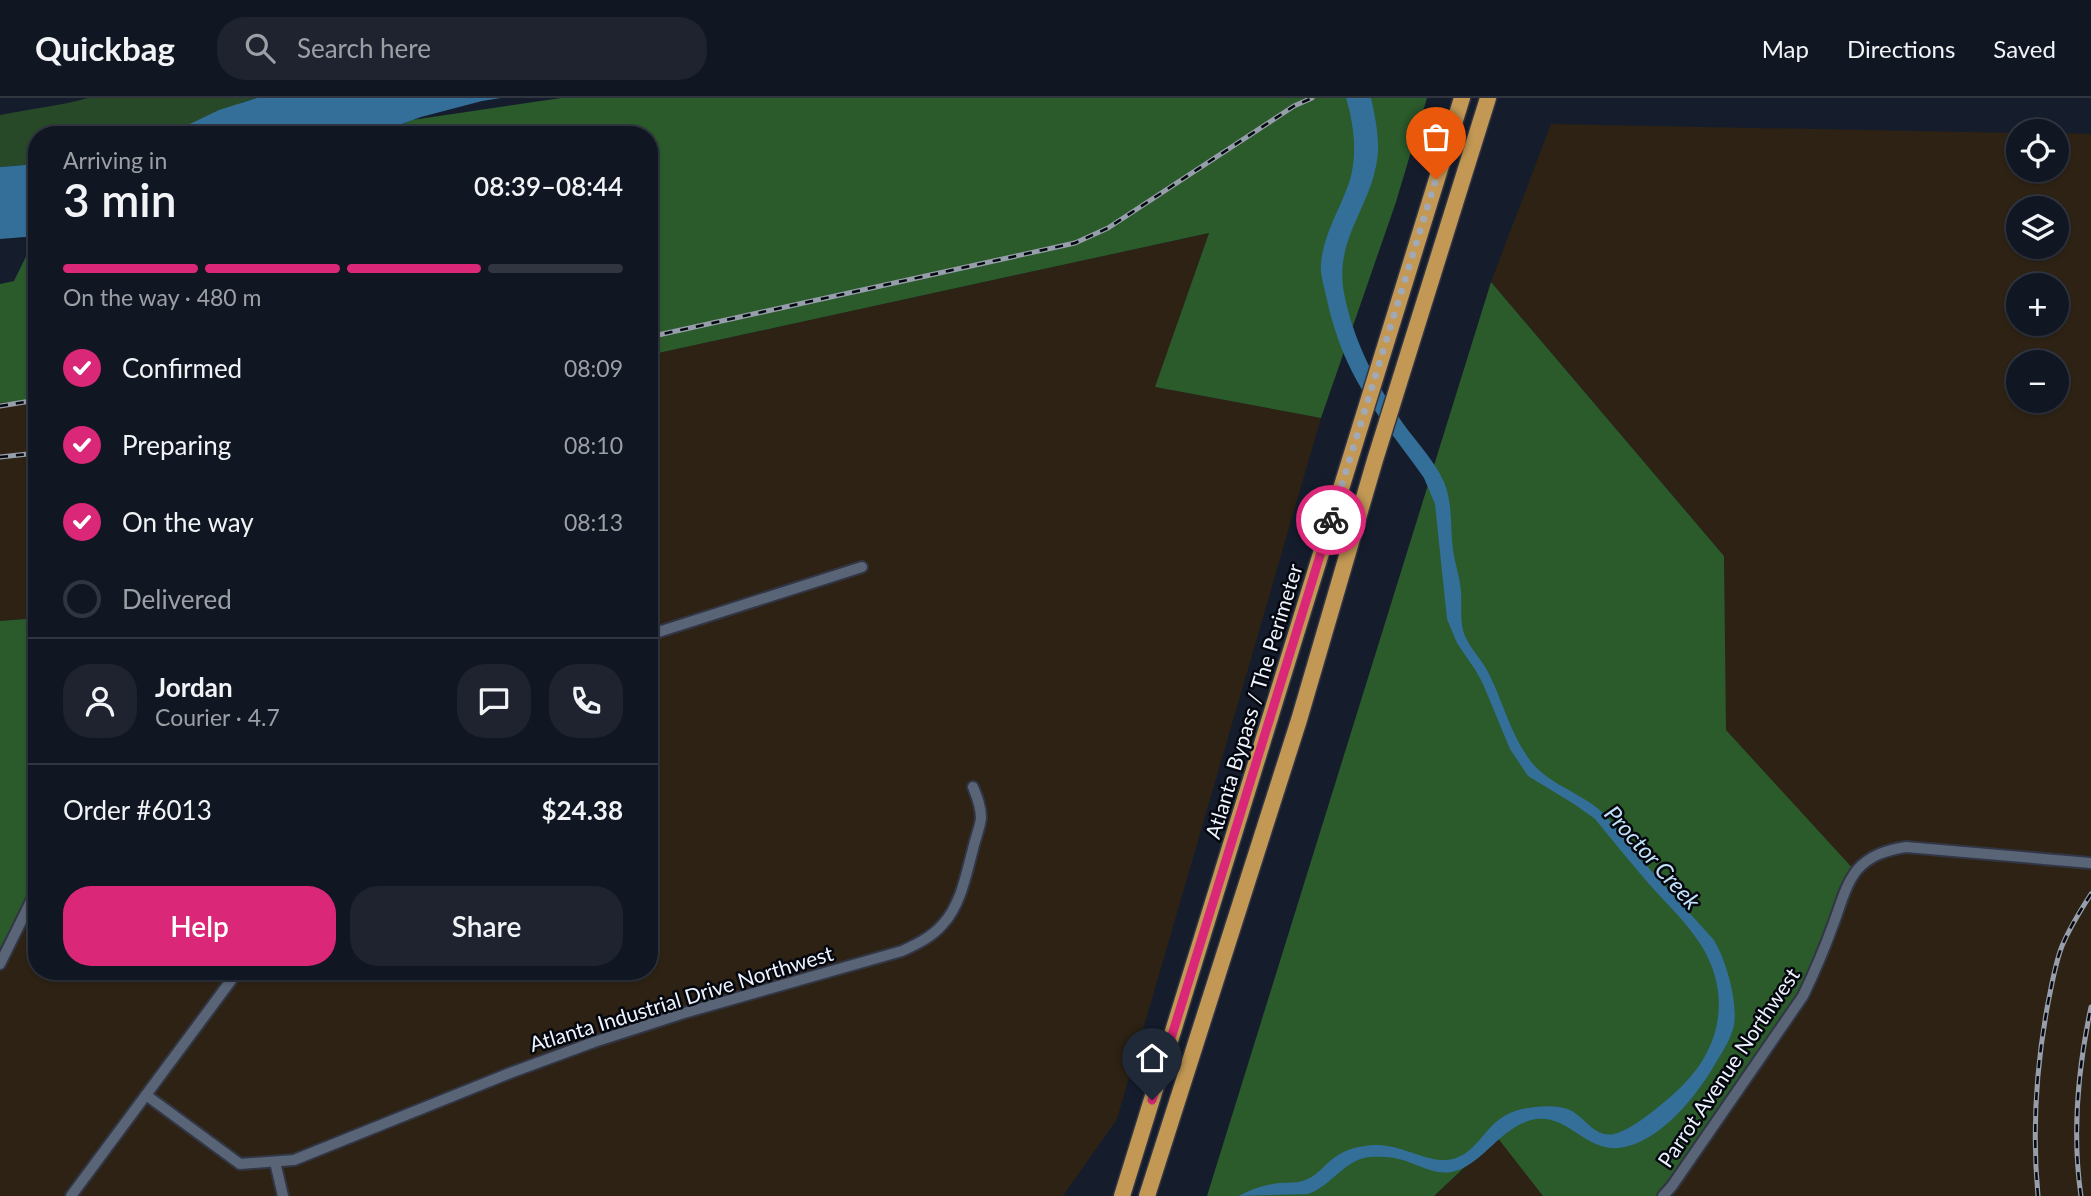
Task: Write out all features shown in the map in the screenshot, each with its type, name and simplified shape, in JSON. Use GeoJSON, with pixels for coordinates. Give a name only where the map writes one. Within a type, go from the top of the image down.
{"type":"FeatureCollection","features":[{"type":"Feature","properties":{"kind":"highway","name":"Atlanta Bypass / The Perimeter"},"geometry":{"type":"LineString","coordinates":[[1122,1196],[1461,101]]}},
{"type":"Feature","properties":{"kind":"highway"},"geometry":{"type":"LineString","coordinates":[[1147,1196],[1294,733],[1487,101]]}},
{"type":"Feature","properties":{"kind":"street"},"geometry":{"type":"LineString","coordinates":[[658,632],[862,567]]}},
{"type":"Feature","properties":{"kind":"street","name":"Atlanta Industrial Drive Northwest"},"geometry":{"type":"LineString","coordinates":[[146,1095],[240,1164],[294,1160],[594,1042],[684,1013],[902,951],[919,944],[943,924],[960,895],[981,820],[980,802],[972,787]]}},
{"type":"Feature","properties":{"kind":"street","name":"Parrot Avenue Northwest"},"geometry":{"type":"LineString","coordinates":[[1663,1196],[1803,996],[1849,883],[1858,869],[1872,857],[1889,850],[1906,848],[2091,863]]}},
{"type":"Feature","properties":{"kind":"street"},"geometry":{"type":"LineString","coordinates":[[0,964],[28,907]]}},
{"type":"Feature","properties":{"kind":"street"},"geometry":{"type":"LineString","coordinates":[[71,1196],[231,980]]}},
{"type":"Feature","properties":{"kind":"street"},"geometry":{"type":"LineString","coordinates":[[275,1162],[283,1196]]}},
{"type":"Feature","properties":{"kind":"shaded area"},"geometry":{"type":"Polygon","coordinates":[[[1551,124],[2006,133],[2006,182],[2069,182],[2069,133],[2091,134],[2091,1196],[1661,1196],[1768,1058],[1857,873],[1725,730],[1724,556],[1491,282],[1551,124]]]}},
{"type":"Feature","properties":{"kind":"shaded area"},"geometry":{"type":"Polygon","coordinates":[[[1209,233],[1156,387],[1321,418],[1117,1119],[1063,1196],[0,1196],[0,958],[28,900],[28,980],[658,980],[658,353],[1209,233]]]}},
{"type":"Feature","properties":{"kind":"shaded area"},"geometry":{"type":"Polygon","coordinates":[[[28,401],[28,619],[0,621],[0,403],[28,401]]]}},
{"type":"Feature","properties":{"kind":"shaded area"},"geometry":{"type":"Polygon","coordinates":[[[1498,1137],[1543,1196],[1434,1196],[1498,1137]]]}},
{"type":"Feature","properties":{"kind":"green space"},"geometry":{"type":"Polygon","coordinates":[[[88,98],[257,98],[188,126],[28,126],[28,165],[0,167],[0,115],[88,98]]]}},
{"type":"Feature","properties":{"kind":"green space"},"geometry":{"type":"Polygon","coordinates":[[[561,98],[1427,98],[1396,202],[1321,418],[1155,387],[1209,233],[658,353],[658,126],[398,126],[412,120],[561,98]]]}},
{"type":"Feature","properties":{"kind":"green space"},"geometry":{"type":"Polygon","coordinates":[[[28,252],[28,401],[0,403],[0,284],[14,281],[28,252]]]}},
{"type":"Feature","properties":{"kind":"green space"},"geometry":{"type":"Polygon","coordinates":[[[1491,282],[1724,556],[1726,730],[1857,873],[1768,1058],[1661,1196],[1543,1196],[1497,1137],[1434,1196],[1207,1196],[1491,282]]]}},
{"type":"Feature","properties":{"kind":"green space"},"geometry":{"type":"Polygon","coordinates":[[[28,619],[28,900],[0,958],[0,621],[28,619]]]}},
{"type":"Feature","properties":{"kind":"water"},"geometry":{"type":"Polygon","coordinates":[[[257,98],[501,98],[421,117],[396,126],[186,126],[219,110],[257,98]]]}},
{"type":"Feature","properties":{"kind":"water"},"geometry":{"type":"Polygon","coordinates":[[[1346,98],[1371,98],[1378,149],[1372,182],[1344,254],[1342,270],[1346,303],[1356,336],[1378,383],[1402,422],[1434,464],[1447,490],[1466,638],[1487,669],[1513,732],[1533,764],[1548,778],[1602,812],[1713,939],[1730,981],[1735,1016],[1729,1039],[1700,1087],[1664,1127],[1635,1144],[1619,1148],[1607,1147],[1595,1144],[1555,1121],[1531,1120],[1509,1131],[1472,1162],[1452,1172],[1435,1171],[1393,1158],[1370,1157],[1352,1163],[1308,1194],[1239,1196],[1263,1186],[1309,1179],[1340,1154],[1362,1146],[1385,1145],[1437,1159],[1456,1158],[1472,1148],[1500,1119],[1527,1108],[1549,1106],[1571,1110],[1600,1133],[1614,1134],[1660,1106],[1683,1085],[1706,1053],[1718,1018],[1716,982],[1701,945],[1595,819],[1528,776],[1510,749],[1483,684],[1457,643],[1447,619],[1435,504],[1424,478],[1372,406],[1352,371],[1335,331],[1322,278],[1322,253],[1352,172],[1353,129],[1346,98]]]}},
{"type":"Feature","properties":{"kind":"water"},"geometry":{"type":"Polygon","coordinates":[[[28,165],[28,237],[0,239],[0,167],[28,165]]]}},
{"type":"Feature","properties":{"kind":"railway"},"geometry":{"type":"LineString","coordinates":[[658,335],[1075,243],[1108,228],[1294,106],[1312,98]]}},
{"type":"Feature","properties":{"kind":"railway"},"geometry":{"type":"LineString","coordinates":[[0,406],[28,401]]}},
{"type":"Feature","properties":{"kind":"railway"},"geometry":{"type":"LineString","coordinates":[[0,457],[28,454]]}},
{"type":"Feature","properties":{"kind":"railway"},"geometry":{"type":"LineString","coordinates":[[2038,1196],[2036,1099],[2048,1003],[2062,946],[2091,894]]}},
{"type":"Feature","properties":{"kind":"railway"},"geometry":{"type":"LineString","coordinates":[[2081,1196],[2077,1149],[2078,1101],[2091,1007]]}},
{"type":"Feature","properties":{"kind":"way so far"},"geometry":{"type":"LineString","coordinates":[[1331,520],[1436,179]]}},
{"type":"Feature","properties":{"kind":"route"},"geometry":{"type":"LineString","coordinates":[[1152,1100],[1331,520]]}},
{"type":"Feature","properties":{"kind":"water label","name":"Proctor Creek"},"geometry":{"type":"Point","coordinates":[1653,857]}}]}
